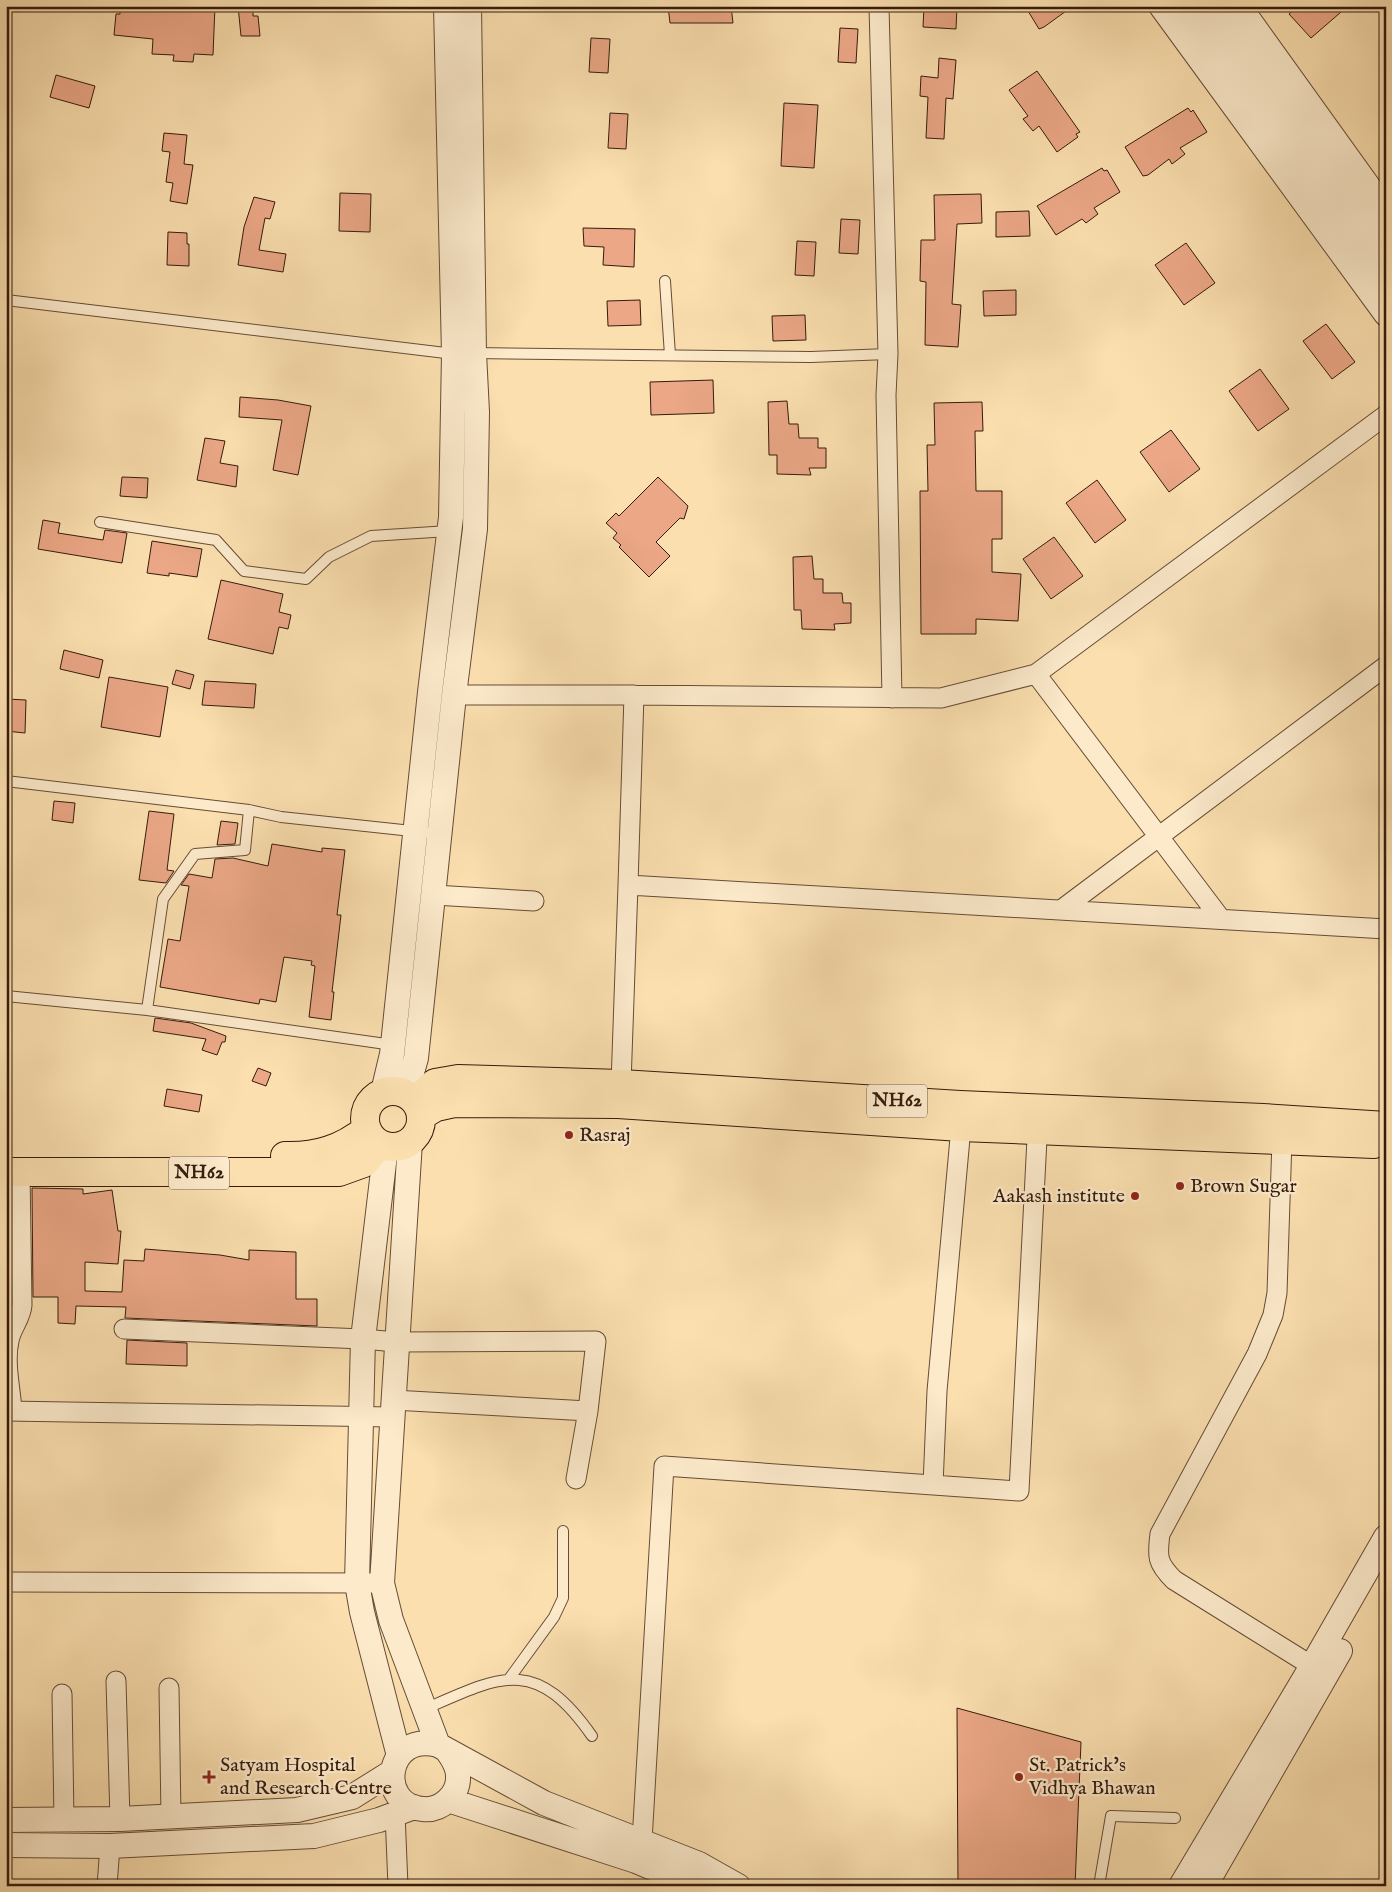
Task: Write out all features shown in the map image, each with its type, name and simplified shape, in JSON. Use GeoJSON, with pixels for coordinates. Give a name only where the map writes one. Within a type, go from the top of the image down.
{"type":"FeatureCollection","features":[{"type":"Feature","properties":{"kind":"highway","name":"NH62"},"geometry":{"type":"LineString","coordinates":[[406,1101],[435,1083],[445,1080],[621,1084],[1282,1139],[1386,1144]]}},
{"type":"Feature","properties":{"kind":"highway","name":"NH62"},"geometry":{"type":"LineString","coordinates":[[386,1140],[365,1118],[367,1107],[374,1098],[406,1101],[436,1107],[454,1103],[618,1104],[961,1127],[1038,1119],[1263,1118],[1386,1126]]}},
{"type":"Feature","properties":{"kind":"highway","name":"NH62"},"geometry":{"type":"LineString","coordinates":[[11,1166],[339,1172],[364,1163],[386,1140],[419,1130],[406,1101]]}},
{"type":"Feature","properties":{"kind":"main road"},"geometry":{"type":"LineString","coordinates":[[1189,6],[1386,281]]}},
{"type":"Feature","properties":{"kind":"main road"},"geometry":{"type":"LineString","coordinates":[[1217,6],[1386,245]]}},
{"type":"Feature","properties":{"kind":"street"},"geometry":{"type":"LineString","coordinates":[[406,1101],[393,1045],[416,832],[463,530],[477,412],[464,354],[446,6]]}},
{"type":"Feature","properties":{"kind":"street"},"geometry":{"type":"LineString","coordinates":[[464,354],[469,6]]}},
{"type":"Feature","properties":{"kind":"street"},"geometry":{"type":"LineString","coordinates":[[879,6],[888,354],[886,395],[892,698]]}},
{"type":"Feature","properties":{"kind":"street"},"geometry":{"type":"LineString","coordinates":[[1161,6],[1386,314]]}},
{"type":"Feature","properties":{"kind":"street"},"geometry":{"type":"LineString","coordinates":[[1239,6],[1386,211]]}},
{"type":"Feature","properties":{"kind":"street"},"geometry":{"type":"LineString","coordinates":[[454,695],[634,694],[941,698],[1036,674],[1386,415]]}},
{"type":"Feature","properties":{"kind":"street"},"geometry":{"type":"LineString","coordinates":[[406,1101],[416,1058],[454,695],[463,530]]}},
{"type":"Feature","properties":{"kind":"street"},"geometry":{"type":"LineString","coordinates":[[1061,910],[1386,666]]}},
{"type":"Feature","properties":{"kind":"street"},"geometry":{"type":"LineString","coordinates":[[1036,674],[1221,919]]}},
{"type":"Feature","properties":{"kind":"street"},"geometry":{"type":"LineString","coordinates":[[621,1084],[634,694]]}},
{"type":"Feature","properties":{"kind":"street"},"geometry":{"type":"LineString","coordinates":[[628,885],[1386,929]]}},
{"type":"Feature","properties":{"kind":"street"},"geometry":{"type":"LineString","coordinates":[[434,895],[534,901]]}},
{"type":"Feature","properties":{"kind":"street"},"geometry":{"type":"LineString","coordinates":[[642,1841],[664,1466],[1019,1491],[1038,1119]]}},
{"type":"Feature","properties":{"kind":"street"},"geometry":{"type":"LineString","coordinates":[[933,1485],[938,1391],[961,1127]]}},
{"type":"Feature","properties":{"kind":"street"},"geometry":{"type":"LineString","coordinates":[[1282,1139],[1277,1293],[1273,1315],[1257,1354],[1160,1534],[1157,1555],[1163,1569],[1174,1580],[1312,1666]]}},
{"type":"Feature","properties":{"kind":"street"},"geometry":{"type":"LineString","coordinates":[[386,1140],[363,1339],[357,1583],[395,1764],[392,1783],[404,1802],[405,1810],[398,1886]]}},
{"type":"Feature","properties":{"kind":"street"},"geometry":{"type":"LineString","coordinates":[[6,1845],[110,1846],[314,1836],[379,1820],[405,1810],[432,1809],[448,1800],[456,1789],[458,1776],[456,1763],[443,1749],[425,1709],[391,1620],[382,1583],[396,1342],[386,1140]]}},
{"type":"Feature","properties":{"kind":"street"},"geometry":{"type":"LineString","coordinates":[[11,1166],[22,1305],[19,1319],[10,1334],[8,1348],[9,1412],[360,1417],[393,1408],[588,1411]]}},
{"type":"Feature","properties":{"kind":"street"},"geometry":{"type":"LineString","coordinates":[[124,1329],[396,1342],[596,1341],[588,1411],[576,1479]]}},
{"type":"Feature","properties":{"kind":"street"},"geometry":{"type":"LineString","coordinates":[[1181,1886],[1312,1666],[1386,1537]]}},
{"type":"Feature","properties":{"kind":"street"},"geometry":{"type":"LineString","coordinates":[[1205,1886],[1386,1571]]}},
{"type":"Feature","properties":{"kind":"street"},"geometry":{"type":"LineString","coordinates":[[6,1582],[382,1583]]}},
{"type":"Feature","properties":{"kind":"street"},"geometry":{"type":"LineString","coordinates":[[116,1680],[120,1820]]}},
{"type":"Feature","properties":{"kind":"street"},"geometry":{"type":"LineString","coordinates":[[169,1688],[171,1817]]}},
{"type":"Feature","properties":{"kind":"street"},"geometry":{"type":"LineString","coordinates":[[62,1694],[64,1820]]}},
{"type":"Feature","properties":{"kind":"street"},"geometry":{"type":"LineString","coordinates":[[6,1820],[120,1820],[298,1810],[352,1797],[395,1764],[412,1745],[430,1743],[544,1803],[699,1864],[738,1886]]}},
{"type":"Feature","properties":{"kind":"street"},"geometry":{"type":"LineString","coordinates":[[448,1800],[636,1861],[695,1886]]}},
{"type":"Feature","properties":{"kind":"street"},"geometry":{"type":"LineString","coordinates":[[107,1886],[110,1846]]}},
{"type":"Feature","properties":{"kind":"lane"},"geometry":{"type":"LineString","coordinates":[[665,281],[670,355]]}},
{"type":"Feature","properties":{"kind":"lane"},"geometry":{"type":"LineString","coordinates":[[6,300],[464,354],[812,357],[888,354]]}},
{"type":"Feature","properties":{"kind":"lane"},"geometry":{"type":"LineString","coordinates":[[100,522],[216,540],[244,571],[306,579],[330,557],[371,536],[463,530]]}},
{"type":"Feature","properties":{"kind":"lane"},"geometry":{"type":"LineString","coordinates":[[6,781],[249,810],[282,817],[440,834]]}},
{"type":"Feature","properties":{"kind":"lane"},"geometry":{"type":"LineString","coordinates":[[147,1010],[163,898],[196,854],[245,850],[249,810]]}},
{"type":"Feature","properties":{"kind":"lane"},"geometry":{"type":"LineString","coordinates":[[6,996],[147,1010],[393,1045]]}},
{"type":"Feature","properties":{"kind":"lane"},"geometry":{"type":"LineString","coordinates":[[509,1679],[554,1617],[563,1598],[563,1531]]}},
{"type":"Feature","properties":{"kind":"lane"},"geometry":{"type":"LineString","coordinates":[[425,1709],[488,1682],[509,1679],[538,1683],[574,1710],[592,1736]]}},
{"type":"Feature","properties":{"kind":"lane"},"geometry":{"type":"LineString","coordinates":[[1099,1886],[1111,1816],[1175,1818]]}},
{"type":"Feature","properties":{"kind":"building"},"geometry":{"type":"Polygon","coordinates":[[[120,6],[215,6],[213,55],[194,54],[193,62],[173,61],[174,55],[152,54],[153,39],[114,35],[116,14],[120,14],[120,6]]]}},
{"type":"Feature","properties":{"kind":"building"},"geometry":{"type":"Polygon","coordinates":[[[238,6],[253,6],[253,16],[258,16],[260,36],[241,36],[238,6]]]}},
{"type":"Feature","properties":{"kind":"building"},"geometry":{"type":"Polygon","coordinates":[[[668,6],[731,6],[733,23],[670,23],[668,6]]]}},
{"type":"Feature","properties":{"kind":"building"},"geometry":{"type":"Polygon","coordinates":[[[924,6],[957,6],[956,29],[923,27],[924,6]]]}},
{"type":"Feature","properties":{"kind":"building"},"geometry":{"type":"Polygon","coordinates":[[[1025,6],[1073,6],[1039,29],[1025,6]]]}},
{"type":"Feature","properties":{"kind":"building"},"geometry":{"type":"Polygon","coordinates":[[[1298,6],[1348,6],[1311,38],[1289,14],[1298,6]]]}},
{"type":"Feature","properties":{"kind":"building"},"geometry":{"type":"Polygon","coordinates":[[[840,28],[858,29],[856,63],[838,62],[840,28]]]}},
{"type":"Feature","properties":{"kind":"building"},"geometry":{"type":"Polygon","coordinates":[[[591,38],[610,39],[608,73],[589,72],[591,38]]]}},
{"type":"Feature","properties":{"kind":"building"},"geometry":{"type":"Polygon","coordinates":[[[939,58],[956,60],[953,99],[946,98],[944,139],[926,138],[928,97],[920,96],[921,76],[938,78],[939,58]]]}},
{"type":"Feature","properties":{"kind":"building"},"geometry":{"type":"Polygon","coordinates":[[[1037,71],[1080,132],[1076,134],[1078,137],[1057,152],[1039,126],[1033,131],[1023,119],[1028,116],[1009,90],[1037,71]]]}},
{"type":"Feature","properties":{"kind":"building"},"geometry":{"type":"Polygon","coordinates":[[[56,75],[95,86],[89,108],[50,97],[56,75]]]}},
{"type":"Feature","properties":{"kind":"building"},"geometry":{"type":"Polygon","coordinates":[[[784,103],[818,105],[814,168],[781,166],[784,103]]]}},
{"type":"Feature","properties":{"kind":"building"},"geometry":{"type":"Polygon","coordinates":[[[1188,108],[1191,112],[1193,110],[1207,132],[1180,148],[1185,154],[1172,164],[1169,159],[1148,175],[1143,176],[1125,147],[1188,108]]]}},
{"type":"Feature","properties":{"kind":"building"},"geometry":{"type":"Polygon","coordinates":[[[610,113],[628,114],[626,149],[608,148],[610,113]]]}},
{"type":"Feature","properties":{"kind":"building"},"geometry":{"type":"Polygon","coordinates":[[[164,133],[187,135],[184,164],[193,165],[187,204],[170,201],[173,183],[166,182],[170,152],[162,151],[164,133]]]}},
{"type":"Feature","properties":{"kind":"building"},"geometry":{"type":"Polygon","coordinates":[[[1102,168],[1104,171],[1107,170],[1120,192],[1094,208],[1098,214],[1086,223],[1082,219],[1056,235],[1037,206],[1102,168]]]}},
{"type":"Feature","properties":{"kind":"building"},"geometry":{"type":"Polygon","coordinates":[[[340,193],[371,194],[370,232],[339,231],[340,193]]]}},
{"type":"Feature","properties":{"kind":"building"},"geometry":{"type":"Polygon","coordinates":[[[981,194],[982,223],[957,224],[952,304],[961,305],[958,347],[925,345],[926,282],[920,281],[921,240],[935,240],[934,195],[981,194]]]}},
{"type":"Feature","properties":{"kind":"building"},"geometry":{"type":"Polygon","coordinates":[[[254,197],[275,202],[270,219],[265,218],[259,250],[286,254],[283,272],[238,265],[244,227],[254,197]]]}},
{"type":"Feature","properties":{"kind":"building"},"geometry":{"type":"Polygon","coordinates":[[[1029,211],[1030,236],[996,237],[996,212],[1029,211]]]}},
{"type":"Feature","properties":{"kind":"building"},"geometry":{"type":"Polygon","coordinates":[[[841,219],[860,220],[858,254],[839,253],[841,219]]]}},
{"type":"Feature","properties":{"kind":"building"},"geometry":{"type":"Polygon","coordinates":[[[583,228],[635,229],[634,267],[603,265],[604,247],[584,246],[583,228]]]}},
{"type":"Feature","properties":{"kind":"building"},"geometry":{"type":"Polygon","coordinates":[[[168,232],[187,233],[189,266],[167,265],[168,232]]]}},
{"type":"Feature","properties":{"kind":"building"},"geometry":{"type":"Polygon","coordinates":[[[797,241],[816,242],[814,276],[795,275],[797,241]]]}},
{"type":"Feature","properties":{"kind":"building"},"geometry":{"type":"Polygon","coordinates":[[[1186,243],[1215,283],[1184,305],[1155,265],[1186,243]]]}},
{"type":"Feature","properties":{"kind":"building"},"geometry":{"type":"Polygon","coordinates":[[[1016,290],[1016,315],[984,316],[983,291],[1016,290]]]}},
{"type":"Feature","properties":{"kind":"building"},"geometry":{"type":"Polygon","coordinates":[[[640,300],[641,325],[608,326],[607,301],[640,300]]]}},
{"type":"Feature","properties":{"kind":"building"},"geometry":{"type":"Polygon","coordinates":[[[805,315],[806,340],[773,341],[772,316],[805,315]]]}},
{"type":"Feature","properties":{"kind":"building"},"geometry":{"type":"Polygon","coordinates":[[[1326,324],[1355,362],[1332,379],[1303,341],[1326,324]]]}},
{"type":"Feature","properties":{"kind":"building"},"geometry":{"type":"Polygon","coordinates":[[[1260,369],[1289,409],[1258,431],[1229,391],[1260,369]]]}},
{"type":"Feature","properties":{"kind":"building"},"geometry":{"type":"Polygon","coordinates":[[[713,380],[714,413],[651,415],[650,382],[713,380]]]}},
{"type":"Feature","properties":{"kind":"building"},"geometry":{"type":"Polygon","coordinates":[[[240,397],[278,400],[311,406],[298,475],[273,470],[282,420],[239,417],[240,397]]]}},
{"type":"Feature","properties":{"kind":"building"},"geometry":{"type":"Polygon","coordinates":[[[787,401],[789,424],[798,424],[799,438],[818,438],[818,448],[826,448],[826,468],[809,468],[811,475],[777,474],[777,455],[769,455],[768,402],[787,401]]]}},
{"type":"Feature","properties":{"kind":"building"},"geometry":{"type":"Polygon","coordinates":[[[982,402],[983,431],[975,431],[976,491],[1002,491],[1002,539],[992,539],[992,572],[1021,574],[1018,621],[976,619],[976,634],[921,634],[920,491],[928,491],[927,445],[935,445],[934,403],[982,402]]]}},
{"type":"Feature","properties":{"kind":"building"},"geometry":{"type":"Polygon","coordinates":[[[1171,430],[1200,469],[1169,492],[1140,452],[1171,430]]]}},
{"type":"Feature","properties":{"kind":"building"},"geometry":{"type":"Polygon","coordinates":[[[205,438],[225,441],[220,463],[238,466],[236,487],[197,480],[205,438]]]}},
{"type":"Feature","properties":{"kind":"building"},"geometry":{"type":"Polygon","coordinates":[[[122,477],[148,478],[147,498],[120,496],[122,477]]]}},
{"type":"Feature","properties":{"kind":"building"},"geometry":{"type":"Polygon","coordinates":[[[658,477],[688,506],[684,519],[680,518],[656,542],[670,556],[649,577],[619,547],[621,545],[613,538],[617,533],[606,523],[616,513],[619,516],[658,477]]]}},
{"type":"Feature","properties":{"kind":"building"},"geometry":{"type":"Polygon","coordinates":[[[1097,480],[1126,520],[1095,543],[1066,503],[1097,480]]]}},
{"type":"Feature","properties":{"kind":"building"},"geometry":{"type":"Polygon","coordinates":[[[43,520],[60,523],[58,533],[103,540],[105,530],[127,533],[122,563],[38,549],[43,520]]]}},
{"type":"Feature","properties":{"kind":"building"},"geometry":{"type":"Polygon","coordinates":[[[1054,537],[1083,576],[1051,599],[1023,559],[1054,537]]]}},
{"type":"Feature","properties":{"kind":"building"},"geometry":{"type":"Polygon","coordinates":[[[152,541],[202,549],[197,577],[169,573],[169,576],[147,573],[152,541]]]}},
{"type":"Feature","properties":{"kind":"building"},"geometry":{"type":"Polygon","coordinates":[[[812,556],[814,579],[823,579],[823,593],[842,593],[843,603],[851,603],[851,623],[834,624],[835,630],[802,629],[801,610],[794,610],[793,557],[812,556]]]}},
{"type":"Feature","properties":{"kind":"building"},"geometry":{"type":"Polygon","coordinates":[[[221,580],[283,594],[279,612],[291,615],[288,629],[279,627],[273,654],[208,639],[221,580]]]}},
{"type":"Feature","properties":{"kind":"building"},"geometry":{"type":"Polygon","coordinates":[[[64,650],[103,660],[99,678],[60,669],[64,650]]]}},
{"type":"Feature","properties":{"kind":"building"},"geometry":{"type":"Polygon","coordinates":[[[176,670],[194,675],[190,689],[172,684],[176,670]]]}},
{"type":"Feature","properties":{"kind":"building"},"geometry":{"type":"Polygon","coordinates":[[[109,677],[168,687],[160,737],[101,727],[109,677]]]}},
{"type":"Feature","properties":{"kind":"building"},"geometry":{"type":"Polygon","coordinates":[[[205,681],[256,684],[254,708],[202,705],[205,681]]]}},
{"type":"Feature","properties":{"kind":"building"},"geometry":{"type":"Polygon","coordinates":[[[6,699],[26,700],[25,733],[6,731],[6,699]]]}},
{"type":"Feature","properties":{"kind":"building"},"geometry":{"type":"Polygon","coordinates":[[[54,801],[75,803],[73,823],[52,820],[54,801]]]}},
{"type":"Feature","properties":{"kind":"building"},"geometry":{"type":"Polygon","coordinates":[[[149,811],[174,814],[167,870],[174,871],[166,883],[139,880],[149,811]]]}},
{"type":"Feature","properties":{"kind":"building"},"geometry":{"type":"Polygon","coordinates":[[[221,821],[238,823],[235,844],[217,845],[221,821]]]}},
{"type":"Feature","properties":{"kind":"building"},"geometry":{"type":"Polygon","coordinates":[[[272,844],[322,852],[322,848],[345,850],[337,915],[341,915],[332,992],[334,992],[331,1020],[309,1017],[315,966],[311,965],[312,961],[284,957],[276,1002],[260,999],[259,1004],[160,987],[168,939],[180,941],[189,886],[181,885],[189,874],[212,878],[215,859],[233,858],[268,866],[272,844]]]}},
{"type":"Feature","properties":{"kind":"building"},"geometry":{"type":"Polygon","coordinates":[[[155,1018],[191,1023],[226,1036],[225,1042],[222,1042],[217,1055],[202,1050],[206,1039],[153,1031],[155,1018]]]}},
{"type":"Feature","properties":{"kind":"building"},"geometry":{"type":"Polygon","coordinates":[[[258,1068],[271,1073],[266,1086],[252,1081],[258,1068]]]}},
{"type":"Feature","properties":{"kind":"building"},"geometry":{"type":"Polygon","coordinates":[[[167,1089],[202,1095],[199,1112],[164,1106],[167,1089]]]}},
{"type":"Feature","properties":{"kind":"building"},"geometry":{"type":"Polygon","coordinates":[[[6,1188],[9,1188],[9,1217],[6,1217],[6,1188]]]}},
{"type":"Feature","properties":{"kind":"building"},"geometry":{"type":"Polygon","coordinates":[[[32,1188],[83,1189],[83,1194],[112,1190],[118,1231],[121,1231],[118,1264],[85,1262],[85,1291],[122,1292],[124,1260],[144,1261],[145,1249],[220,1255],[249,1260],[249,1250],[296,1252],[296,1299],[317,1299],[317,1326],[125,1318],[126,1307],[76,1306],[75,1324],[58,1323],[58,1297],[33,1297],[32,1188]]]}},
{"type":"Feature","properties":{"kind":"building"},"geometry":{"type":"Polygon","coordinates":[[[127,1340],[187,1343],[187,1366],[126,1364],[127,1340]]]}},
{"type":"Feature","properties":{"kind":"building","name":"St. Patrick's Vidhya Bhawan"},"geometry":{"type":"Polygon","coordinates":[[[957,1708],[1081,1742],[1075,1886],[958,1886],[957,1708]]]}},
{"type":"Feature","properties":{"kind":"place","name":"Rasraj"},"geometry":{"type":"Point","coordinates":[569,1135]}},
{"type":"Feature","properties":{"kind":"place","name":"Brown Sugar"},"geometry":{"type":"Point","coordinates":[1180,1186]}},
{"type":"Feature","properties":{"kind":"place","name":"Aakash institute"},"geometry":{"type":"Point","coordinates":[1135,1196]}},
{"type":"Feature","properties":{"kind":"place","name":"Satyam Hospital and Research Centre"},"geometry":{"type":"Point","coordinates":[209,1777]}},
{"type":"Feature","properties":{"kind":"place","name":"St. Patrick's Vidhya Bhawan"},"geometry":{"type":"Point","coordinates":[1019,1777]}}]}
